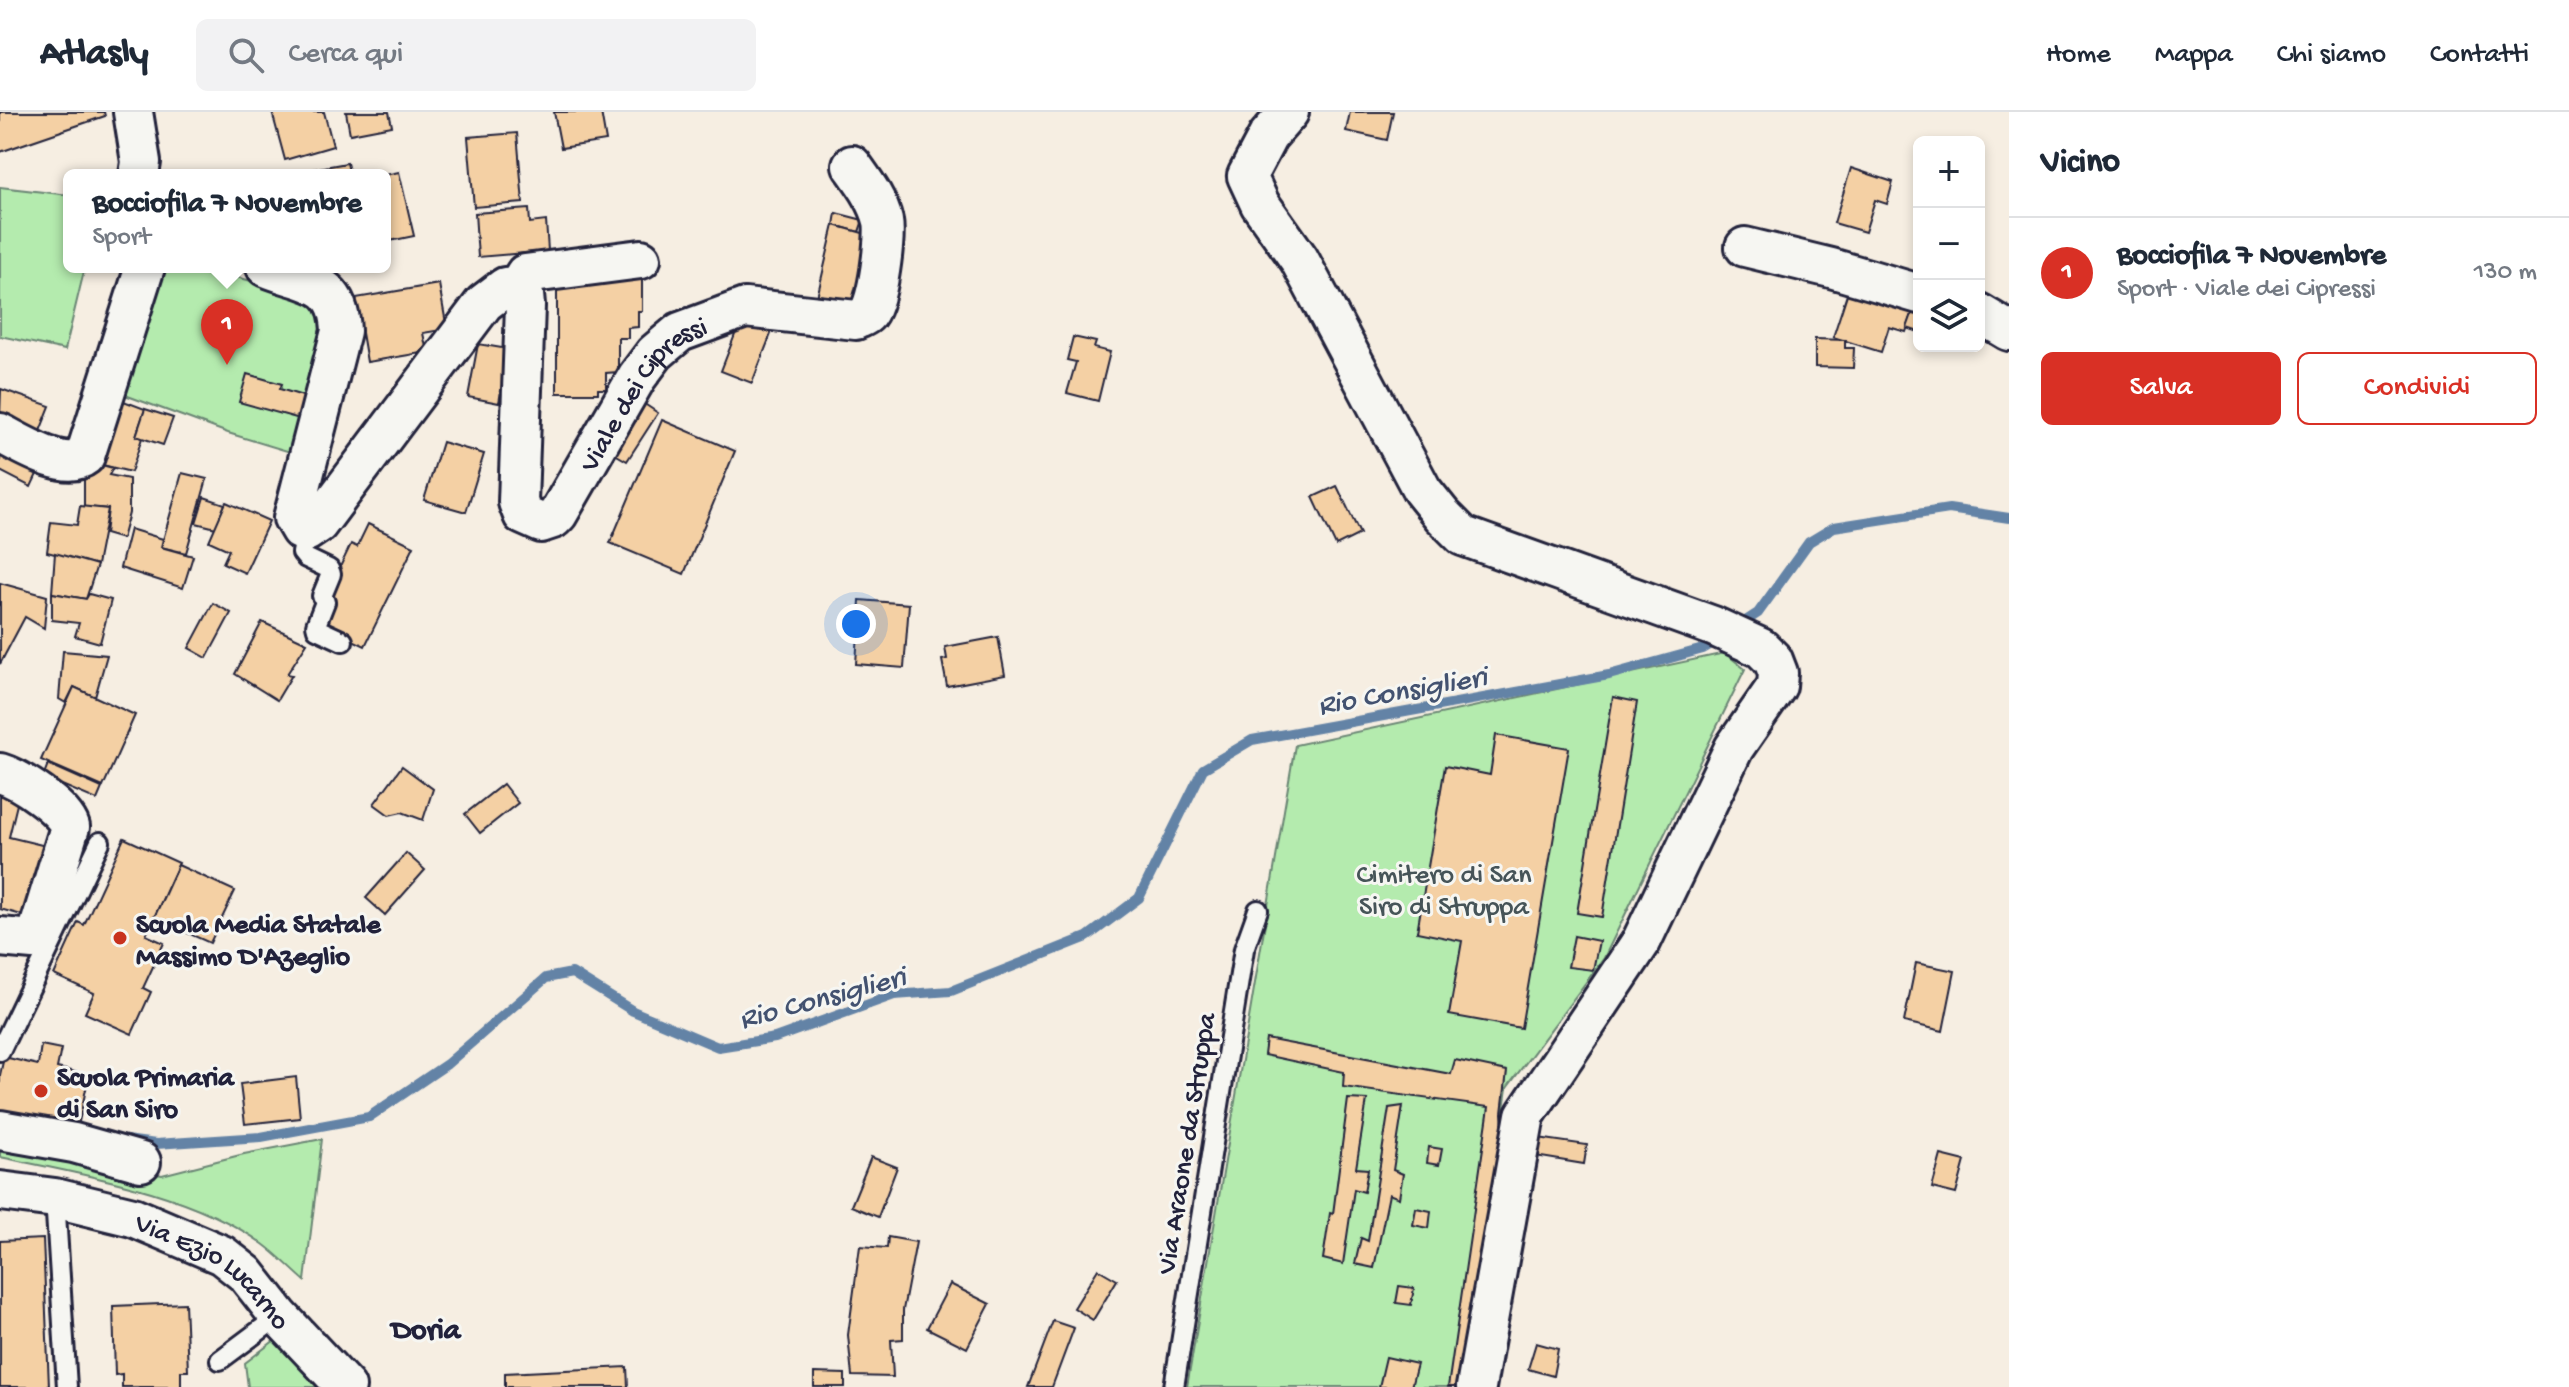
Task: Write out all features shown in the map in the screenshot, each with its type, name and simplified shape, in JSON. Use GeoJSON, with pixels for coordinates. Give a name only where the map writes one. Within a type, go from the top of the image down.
{"type":"FeatureCollection","features":[{"type":"Feature","properties":{"kind":"street"},"geometry":{"type":"LineString","coordinates":[[133,112],[140,169]]}},
{"type":"Feature","properties":{"kind":"street"},"geometry":{"type":"LineString","coordinates":[[1289,112],[1268,136],[1247,176],[1260,204],[1299,259],[1422,490],[1442,515],[1463,536],[1713,626],[1761,648],[1773,660],[1778,673],[1777,686],[1734,748],[1641,942],[1525,1115],[1476,1387]]}},
{"type":"Feature","properties":{"kind":"street","name":"Viale dei Cipressi"},"geometry":{"type":"LineString","coordinates":[[518,286],[524,295],[525,306],[518,502],[523,515],[541,523],[558,514],[637,377],[655,353],[680,332],[745,308],[856,320],[868,314],[874,299],[883,221],[866,184],[852,165]]}},
{"type":"Feature","properties":{"kind":"street"},"geometry":{"type":"LineString","coordinates":[[1745,247],[1913,292]]}},
{"type":"Feature","properties":{"kind":"street"},"geometry":{"type":"LineString","coordinates":[[283,273],[324,288],[334,297],[340,312],[341,331],[293,518],[295,525],[306,532],[318,524],[484,303],[505,287],[518,286],[525,274],[641,259]]}},
{"type":"Feature","properties":{"kind":"street"},"geometry":{"type":"LineString","coordinates":[[99,413],[92,405],[91,390],[119,273]]}},
{"type":"Feature","properties":{"kind":"street"},"geometry":{"type":"LineString","coordinates":[[0,433],[51,457],[75,462],[88,451],[143,273]]}},
{"type":"Feature","properties":{"kind":"street"},"geometry":{"type":"LineString","coordinates":[[1985,317],[2009,331]]}},
{"type":"Feature","properties":{"kind":"street"},"geometry":{"type":"LineString","coordinates":[[0,773],[13,777],[63,813],[70,827],[37,935],[33,940],[25,941],[0,937]]}},
{"type":"Feature","properties":{"kind":"street"},"geometry":{"type":"LineString","coordinates":[[0,1130],[74,1143],[141,1162]]}},
{"type":"Feature","properties":{"kind":"street","name":"Via Ezio Lucarno"},"geometry":{"type":"LineString","coordinates":[[0,1191],[55,1198],[133,1217],[222,1255],[246,1274],[339,1383]]}},
{"type":"Feature","properties":{"kind":"lane"},"geometry":{"type":"LineString","coordinates":[[306,532],[302,553],[329,569],[331,574],[322,596],[325,602],[317,629],[343,641]]}},
{"type":"Feature","properties":{"kind":"lane"},"geometry":{"type":"LineString","coordinates":[[0,1051],[100,842]]}},
{"type":"Feature","properties":{"kind":"lane","name":"Via Araone da Struppa"},"geometry":{"type":"LineString","coordinates":[[1174,1387],[1241,963],[1258,910]]}},
{"type":"Feature","properties":{"kind":"lane"},"geometry":{"type":"LineString","coordinates":[[55,1198],[67,1387]]}},
{"type":"Feature","properties":{"kind":"lane"},"geometry":{"type":"LineString","coordinates":[[220,1360],[279,1316]]}},
{"type":"Feature","properties":{"kind":"green space"},"geometry":{"type":"Polygon","coordinates":[[[0,187],[63,194],[63,273],[84,273],[65,350],[0,336],[0,187]]]}},
{"type":"Feature","properties":{"kind":"green space"},"geometry":{"type":"Polygon","coordinates":[[[156,273],[221,273],[285,290],[318,301],[329,324],[297,454],[228,433],[125,395],[156,273]]]}},
{"type":"Feature","properties":{"kind":"green space","name":"Cimitero di San Siro di Struppa"},"geometry":{"type":"Polygon","coordinates":[[[1725,653],[1745,669],[1604,958],[1507,1088],[1464,1387],[1187,1387],[1295,745],[1725,653]]]}},
{"type":"Feature","properties":{"kind":"green space"},"geometry":{"type":"Polygon","coordinates":[[[322,1139],[305,1281],[263,1244],[204,1211],[137,1188],[0,1157],[0,1144],[162,1175],[244,1154],[322,1139]]]}},
{"type":"Feature","properties":{"kind":"green space"},"geometry":{"type":"Polygon","coordinates":[[[279,1337],[320,1387],[248,1387],[245,1363],[279,1337]]]}},
{"type":"Feature","properties":{"kind":"building"},"geometry":{"type":"Polygon","coordinates":[[[0,112],[104,112],[105,116],[0,152],[0,112]]]}},
{"type":"Feature","properties":{"kind":"building"},"geometry":{"type":"Polygon","coordinates":[[[272,112],[324,112],[333,146],[285,160],[272,112]]]}},
{"type":"Feature","properties":{"kind":"building"},"geometry":{"type":"Polygon","coordinates":[[[346,112],[389,112],[392,126],[350,134],[346,112]]]}},
{"type":"Feature","properties":{"kind":"building"},"geometry":{"type":"Polygon","coordinates":[[[554,112],[601,112],[606,141],[561,148],[554,112]]]}},
{"type":"Feature","properties":{"kind":"building"},"geometry":{"type":"Polygon","coordinates":[[[1350,112],[1393,112],[1387,140],[1346,131],[1350,112]]]}},
{"type":"Feature","properties":{"kind":"building"},"geometry":{"type":"Polygon","coordinates":[[[517,133],[523,203],[474,207],[468,137],[517,133]]]}},
{"type":"Feature","properties":{"kind":"building"},"geometry":{"type":"Polygon","coordinates":[[[347,163],[348,169],[313,169],[347,163]]]}},
{"type":"Feature","properties":{"kind":"building"},"geometry":{"type":"Polygon","coordinates":[[[1851,168],[1893,182],[1887,204],[1875,200],[1865,232],[1834,223],[1851,168]]]}},
{"type":"Feature","properties":{"kind":"building"},"geometry":{"type":"Polygon","coordinates":[[[399,172],[414,236],[391,241],[391,174],[399,172]]]}},
{"type":"Feature","properties":{"kind":"building"},"geometry":{"type":"Polygon","coordinates":[[[529,209],[530,223],[546,221],[548,251],[478,257],[475,213],[529,209]]]}},
{"type":"Feature","properties":{"kind":"building"},"geometry":{"type":"Polygon","coordinates":[[[836,213],[863,220],[859,232],[834,225],[836,213]]]}},
{"type":"Feature","properties":{"kind":"building"},"geometry":{"type":"Polygon","coordinates":[[[834,225],[870,235],[854,298],[847,305],[815,306],[834,225]]]}},
{"type":"Feature","properties":{"kind":"building"},"geometry":{"type":"Polygon","coordinates":[[[557,278],[642,278],[642,311],[638,311],[638,327],[628,328],[628,338],[618,338],[618,372],[606,373],[606,389],[598,389],[598,393],[557,393],[557,278]]]}},
{"type":"Feature","properties":{"kind":"building"},"geometry":{"type":"Polygon","coordinates":[[[1852,279],[1913,302],[1906,332],[1889,327],[1881,352],[1833,337],[1852,279]]]}},
{"type":"Feature","properties":{"kind":"building"},"geometry":{"type":"Polygon","coordinates":[[[439,284],[447,329],[423,333],[427,352],[367,362],[356,298],[439,284]]]}},
{"type":"Feature","properties":{"kind":"building"},"geometry":{"type":"Polygon","coordinates":[[[1913,311],[1913,330],[1907,328],[1913,311]]]}},
{"type":"Feature","properties":{"kind":"building"},"geometry":{"type":"Polygon","coordinates":[[[743,314],[774,326],[752,383],[721,371],[743,314]]]}},
{"type":"Feature","properties":{"kind":"building"},"geometry":{"type":"Polygon","coordinates":[[[1073,337],[1096,342],[1094,348],[1110,352],[1098,401],[1067,393],[1076,362],[1067,360],[1073,337]]]}},
{"type":"Feature","properties":{"kind":"building"},"geometry":{"type":"Polygon","coordinates":[[[1815,339],[1845,340],[1845,348],[1854,348],[1853,368],[1815,367],[1815,339]]]}},
{"type":"Feature","properties":{"kind":"building"},"geometry":{"type":"Polygon","coordinates":[[[478,344],[508,349],[499,403],[468,397],[478,344]]]}},
{"type":"Feature","properties":{"kind":"building"},"geometry":{"type":"Polygon","coordinates":[[[247,374],[282,384],[280,389],[306,397],[300,419],[239,402],[247,374]]]}},
{"type":"Feature","properties":{"kind":"building"},"geometry":{"type":"Polygon","coordinates":[[[1,389],[50,406],[34,446],[0,416],[1,389]]]}},
{"type":"Feature","properties":{"kind":"building"},"geometry":{"type":"Polygon","coordinates":[[[113,397],[145,409],[136,436],[142,438],[131,472],[90,462],[113,397]]]}},
{"type":"Feature","properties":{"kind":"building"},"geometry":{"type":"Polygon","coordinates":[[[640,401],[658,413],[627,461],[608,450],[640,401]]]}},
{"type":"Feature","properties":{"kind":"building"},"geometry":{"type":"Polygon","coordinates":[[[145,409],[173,418],[163,445],[136,436],[145,409]]]}},
{"type":"Feature","properties":{"kind":"building"},"geometry":{"type":"Polygon","coordinates":[[[662,420],[735,451],[684,574],[610,543],[662,420]]]}},
{"type":"Feature","properties":{"kind":"building"},"geometry":{"type":"Polygon","coordinates":[[[0,436],[45,457],[31,487],[0,471],[0,436]]]}},
{"type":"Feature","properties":{"kind":"building"},"geometry":{"type":"Polygon","coordinates":[[[442,442],[484,454],[466,512],[424,500],[442,442]]]}},
{"type":"Feature","properties":{"kind":"building"},"geometry":{"type":"Polygon","coordinates":[[[90,462],[113,468],[109,475],[129,479],[129,513],[122,539],[105,534],[108,509],[84,507],[84,470],[90,462]]]}},
{"type":"Feature","properties":{"kind":"building"},"geometry":{"type":"Polygon","coordinates":[[[182,473],[207,479],[186,553],[161,547],[182,473]]]}},
{"type":"Feature","properties":{"kind":"building"},"geometry":{"type":"Polygon","coordinates":[[[1337,486],[1360,534],[1336,546],[1313,497],[1337,486]]]}},
{"type":"Feature","properties":{"kind":"building"},"geometry":{"type":"Polygon","coordinates":[[[204,497],[225,504],[216,528],[196,523],[204,497]]]}},
{"type":"Feature","properties":{"kind":"building"},"geometry":{"type":"Polygon","coordinates":[[[226,502],[269,521],[245,573],[223,563],[229,550],[209,541],[226,502]]]}},
{"type":"Feature","properties":{"kind":"building"},"geometry":{"type":"Polygon","coordinates":[[[80,506],[108,509],[97,565],[47,552],[51,522],[77,525],[80,506]]]}},
{"type":"Feature","properties":{"kind":"building"},"geometry":{"type":"Polygon","coordinates":[[[368,524],[414,546],[365,646],[320,624],[326,596],[351,544],[357,547],[368,524]]]}},
{"type":"Feature","properties":{"kind":"building"},"geometry":{"type":"Polygon","coordinates":[[[130,529],[163,539],[161,547],[193,556],[183,588],[120,568],[130,529]]]}},
{"type":"Feature","properties":{"kind":"building"},"geometry":{"type":"Polygon","coordinates":[[[55,553],[97,565],[86,599],[52,593],[55,553]]]}},
{"type":"Feature","properties":{"kind":"building"},"geometry":{"type":"Polygon","coordinates":[[[0,583],[47,596],[44,628],[25,617],[0,664],[0,583]]]}},
{"type":"Feature","properties":{"kind":"building"},"geometry":{"type":"Polygon","coordinates":[[[52,593],[86,599],[89,594],[111,600],[100,643],[75,636],[79,623],[52,620],[52,593]]]}},
{"type":"Feature","properties":{"kind":"building"},"geometry":{"type":"Polygon","coordinates":[[[860,600],[909,604],[904,668],[856,664],[860,600]]]}},
{"type":"Feature","properties":{"kind":"building"},"geometry":{"type":"Polygon","coordinates":[[[213,603],[231,613],[207,658],[189,648],[213,603]]]}},
{"type":"Feature","properties":{"kind":"building"},"geometry":{"type":"Polygon","coordinates":[[[262,622],[307,643],[287,674],[292,675],[277,700],[235,674],[262,622]]]}},
{"type":"Feature","properties":{"kind":"building"},"geometry":{"type":"Polygon","coordinates":[[[998,637],[1005,675],[947,686],[942,660],[947,659],[945,647],[998,637]]]}},
{"type":"Feature","properties":{"kind":"building"},"geometry":{"type":"Polygon","coordinates":[[[63,651],[107,655],[95,697],[74,687],[66,703],[59,699],[63,651]]]}},
{"type":"Feature","properties":{"kind":"building"},"geometry":{"type":"Polygon","coordinates":[[[74,687],[135,715],[103,787],[41,760],[74,687]]]}},
{"type":"Feature","properties":{"kind":"building"},"geometry":{"type":"Polygon","coordinates":[[[1613,697],[1637,702],[1602,917],[1577,913],[1613,697]]]}},
{"type":"Feature","properties":{"kind":"building"},"geometry":{"type":"Polygon","coordinates":[[[1496,735],[1569,748],[1521,1028],[1449,1015],[1462,941],[1417,932],[1445,766],[1490,775],[1496,735]]]}},
{"type":"Feature","properties":{"kind":"building"},"geometry":{"type":"Polygon","coordinates":[[[48,764],[102,788],[97,800],[43,777],[48,764]]]}},
{"type":"Feature","properties":{"kind":"building"},"geometry":{"type":"Polygon","coordinates":[[[402,766],[433,789],[423,820],[402,812],[389,815],[374,804],[402,766]]]}},
{"type":"Feature","properties":{"kind":"building"},"geometry":{"type":"Polygon","coordinates":[[[503,784],[518,803],[480,833],[465,814],[503,784]]]}},
{"type":"Feature","properties":{"kind":"building"},"geometry":{"type":"Polygon","coordinates":[[[0,795],[18,800],[9,837],[46,846],[29,917],[0,909],[0,795]]]}},
{"type":"Feature","properties":{"kind":"building"},"geometry":{"type":"Polygon","coordinates":[[[124,838],[179,863],[146,935],[164,943],[143,988],[151,992],[132,1034],[85,1013],[94,993],[54,975],[78,922],[84,925],[124,838]]]}},
{"type":"Feature","properties":{"kind":"building"},"geometry":{"type":"Polygon","coordinates":[[[406,853],[425,870],[385,915],[366,898],[406,853]]]}},
{"type":"Feature","properties":{"kind":"building"},"geometry":{"type":"Polygon","coordinates":[[[178,865],[235,891],[210,943],[154,918],[178,865]]]}},
{"type":"Feature","properties":{"kind":"building"},"geometry":{"type":"Polygon","coordinates":[[[1574,936],[1599,941],[1593,970],[1568,967],[1574,936]]]}},
{"type":"Feature","properties":{"kind":"building"},"geometry":{"type":"Polygon","coordinates":[[[1916,963],[1955,971],[1943,1031],[1904,1022],[1916,963]]]}},
{"type":"Feature","properties":{"kind":"building"},"geometry":{"type":"Polygon","coordinates":[[[1266,1039],[1451,1074],[1455,1060],[1507,1071],[1502,1113],[1504,1147],[1462,1387],[1448,1387],[1489,1107],[1343,1087],[1344,1072],[1264,1055],[1266,1039]]]}},
{"type":"Feature","properties":{"kind":"building"},"geometry":{"type":"Polygon","coordinates":[[[41,1045],[61,1049],[57,1068],[89,1075],[77,1131],[0,1114],[0,1075],[4,1057],[38,1065],[41,1045]]]}},
{"type":"Feature","properties":{"kind":"building"},"geometry":{"type":"Polygon","coordinates":[[[296,1077],[300,1118],[245,1124],[240,1084],[296,1077]]]}},
{"type":"Feature","properties":{"kind":"building"},"geometry":{"type":"Polygon","coordinates":[[[1348,1099],[1367,1100],[1356,1168],[1368,1169],[1364,1192],[1354,1189],[1343,1264],[1323,1259],[1330,1213],[1333,1214],[1348,1099]]]}},
{"type":"Feature","properties":{"kind":"building"},"geometry":{"type":"Polygon","coordinates":[[[1403,1106],[1393,1170],[1403,1174],[1399,1198],[1389,1194],[1374,1268],[1355,1264],[1361,1238],[1368,1241],[1389,1108],[1403,1106]]]}},
{"type":"Feature","properties":{"kind":"building"},"geometry":{"type":"Polygon","coordinates":[[[1538,1138],[1587,1145],[1584,1164],[1535,1156],[1538,1138]]]}},
{"type":"Feature","properties":{"kind":"building"},"geometry":{"type":"Polygon","coordinates":[[[1429,1147],[1442,1149],[1439,1165],[1427,1163],[1429,1147]]]}},
{"type":"Feature","properties":{"kind":"building"},"geometry":{"type":"Polygon","coordinates":[[[1941,1155],[1965,1161],[1956,1194],[1932,1188],[1941,1155]]]}},
{"type":"Feature","properties":{"kind":"building"},"geometry":{"type":"Polygon","coordinates":[[[871,1157],[897,1167],[878,1217],[851,1206],[871,1157]]]}},
{"type":"Feature","properties":{"kind":"building"},"geometry":{"type":"Polygon","coordinates":[[[1416,1208],[1431,1211],[1429,1228],[1413,1225],[1416,1208]]]}},
{"type":"Feature","properties":{"kind":"building"},"geometry":{"type":"Polygon","coordinates":[[[888,1237],[916,1242],[903,1310],[903,1339],[891,1340],[893,1377],[852,1376],[848,1335],[860,1246],[887,1248],[888,1237]]]}},
{"type":"Feature","properties":{"kind":"building"},"geometry":{"type":"Polygon","coordinates":[[[43,1239],[49,1387],[0,1387],[0,1241],[43,1239]]]}},
{"type":"Feature","properties":{"kind":"building"},"geometry":{"type":"Polygon","coordinates":[[[1098,1269],[1117,1280],[1093,1320],[1074,1308],[1098,1269]]]}},
{"type":"Feature","properties":{"kind":"building"},"geometry":{"type":"Polygon","coordinates":[[[950,1284],[990,1304],[967,1348],[927,1328],[950,1284]]]}},
{"type":"Feature","properties":{"kind":"building"},"geometry":{"type":"Polygon","coordinates":[[[1399,1286],[1414,1288],[1411,1305],[1396,1303],[1399,1286]]]}},
{"type":"Feature","properties":{"kind":"building"},"geometry":{"type":"Polygon","coordinates":[[[185,1303],[188,1371],[181,1371],[181,1387],[122,1387],[122,1374],[115,1375],[113,1306],[185,1303]]]}},
{"type":"Feature","properties":{"kind":"building"},"geometry":{"type":"Polygon","coordinates":[[[1053,1321],[1074,1328],[1052,1387],[1028,1387],[1053,1321]]]}},
{"type":"Feature","properties":{"kind":"building"},"geometry":{"type":"Polygon","coordinates":[[[1536,1343],[1558,1349],[1553,1376],[1528,1369],[1536,1343]]]}},
{"type":"Feature","properties":{"kind":"building"},"geometry":{"type":"Polygon","coordinates":[[[1386,1357],[1417,1364],[1411,1387],[1379,1387],[1386,1357]]]}},
{"type":"Feature","properties":{"kind":"building"},"geometry":{"type":"Polygon","coordinates":[[[627,1367],[628,1387],[505,1387],[505,1373],[627,1367]]]}},
{"type":"Feature","properties":{"kind":"building"},"geometry":{"type":"Polygon","coordinates":[[[814,1373],[845,1374],[845,1387],[814,1387],[814,1373]]]}},
{"type":"Feature","properties":{"kind":"waterway","name":"Rio Consiglieri"},"geometry":{"type":"LineString","coordinates":[[1738,626],[1758,613],[1809,542],[1834,527],[1949,509],[2009,518]]}},
{"type":"Feature","properties":{"kind":"waterway","name":"Rio Consiglieri"},"geometry":{"type":"LineString","coordinates":[[126,1140],[156,1144],[261,1137],[369,1117],[447,1064],[546,978],[572,973],[633,1011],[718,1047],[775,1038],[894,995],[951,991],[1087,937],[1139,898],[1203,769],[1252,740],[1609,675],[1703,649],[1718,640]]}},
{"type":"Feature","properties":{"kind":"place","name":"Bocciofila 7 Novembre"},"geometry":{"type":"Point","coordinates":[227,365]}},
{"type":"Feature","properties":{"kind":"place","name":"Scuola Media Statale Massimo D'Azeglio"},"geometry":{"type":"Point","coordinates":[120,938]}},
{"type":"Feature","properties":{"kind":"place","name":"Scuola Primaria di San Siro"},"geometry":{"type":"Point","coordinates":[41,1091]}},
{"type":"Feature","properties":{"kind":"district","name":"Doria"},"geometry":{"type":"Point","coordinates":[426,1328]}}]}
